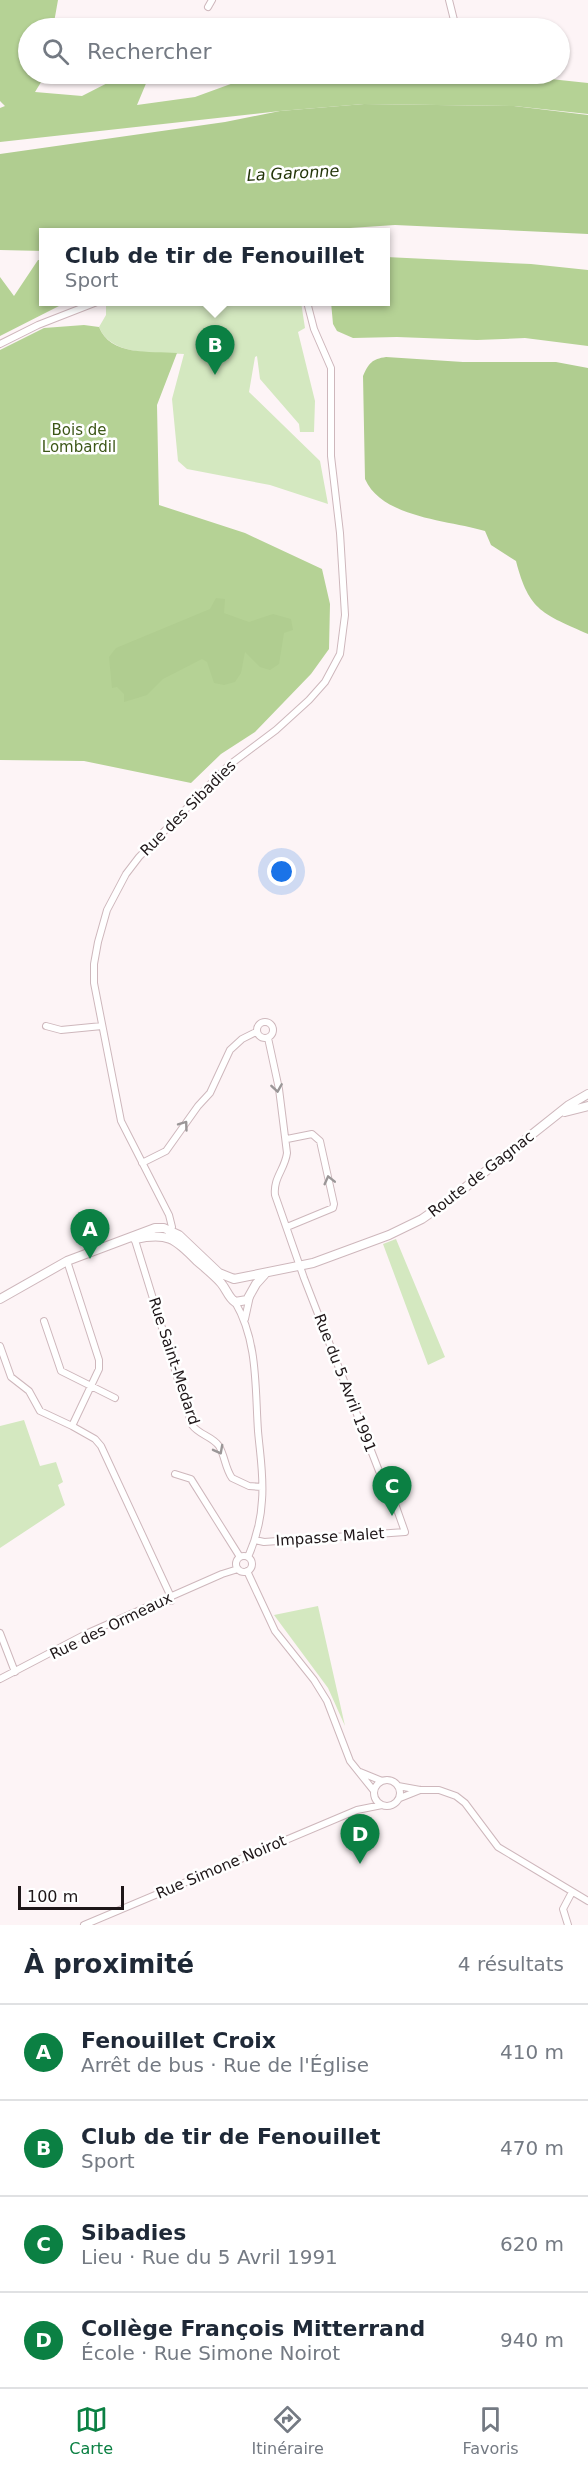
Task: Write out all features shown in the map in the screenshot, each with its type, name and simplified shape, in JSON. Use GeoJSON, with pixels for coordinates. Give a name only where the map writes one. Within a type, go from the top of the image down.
{"type":"FeatureCollection","features":[{"type":"Feature","properties":{"kind":"main road","name":"Route de Gagnac"},"geometry":{"type":"LineString","coordinates":[[239,1279],[338,1255],[422,1219],[588,1094]]}},
{"type":"Feature","properties":{"kind":"main road","name":"Route de Gagnac"},"geometry":{"type":"LineString","coordinates":[[557,1116],[572,1109],[588,1107]]}},
{"type":"Feature","properties":{"kind":"main road"},"geometry":{"type":"LineString","coordinates":[[0,1299],[67,1261],[110,1245],[167,1232]]}},
{"type":"Feature","properties":{"kind":"main road"},"geometry":{"type":"LineString","coordinates":[[167,1232],[219,1273],[249,1284],[250,1294]]}},
{"type":"Feature","properties":{"kind":"main road"},"geometry":{"type":"LineString","coordinates":[[167,1232],[222,1284],[235,1302],[243,1302],[266,1274]]}},
{"type":"Feature","properties":{"kind":"main road"},"geometry":{"type":"LineString","coordinates":[[227,1293],[228,1285],[239,1279]]}},
{"type":"Feature","properties":{"kind":"street"},"geometry":{"type":"LineString","coordinates":[[208,7],[212,0]]}},
{"type":"Feature","properties":{"kind":"street"},"geometry":{"type":"LineString","coordinates":[[449,0],[454,18]]}},
{"type":"Feature","properties":{"kind":"street"},"geometry":{"type":"LineString","coordinates":[[0,344],[33,327],[87,306]]}},
{"type":"Feature","properties":{"kind":"street","name":"Rue des Sibadies"},"geometry":{"type":"LineString","coordinates":[[167,1232],[169,1215],[121,1121],[94,983],[96,953],[107,910],[126,874],[139,857],[228,766],[276,730],[309,700],[325,682],[340,654],[345,628],[344,587],[331,456],[332,383],[328,358],[314,329],[308,306]]}},
{"type":"Feature","properties":{"kind":"street"},"geometry":{"type":"LineString","coordinates":[[268,1022],[272,1026],[273,1031],[268,1038],[262,1038],[256,1032],[256,1027],[260,1023],[268,1022]]}},
{"type":"Feature","properties":{"kind":"street"},"geometry":{"type":"LineString","coordinates":[[46,1026],[61,1030],[102,1026]]}},
{"type":"Feature","properties":{"kind":"street"},"geometry":{"type":"LineString","coordinates":[[142,1163],[166,1151],[210,1093],[230,1050],[242,1039],[256,1032]]}},
{"type":"Feature","properties":{"kind":"street","name":"Rue du 5 Avril 1991"},"geometry":{"type":"LineString","coordinates":[[268,1038],[287,1139],[286,1162],[274,1185],[275,1195],[299,1266],[379,1471],[388,1484],[405,1532]]}},
{"type":"Feature","properties":{"kind":"street"},"geometry":{"type":"LineString","coordinates":[[287,1139],[312,1134],[320,1141],[334,1204],[333,1208],[327,1212],[287,1227]]}},
{"type":"Feature","properties":{"kind":"street","name":"Rue Saint-Medard"},"geometry":{"type":"LineString","coordinates":[[135,1240],[192,1425],[197,1432],[218,1444],[232,1478],[249,1486],[262,1487]]}},
{"type":"Feature","properties":{"kind":"street"},"geometry":{"type":"LineString","coordinates":[[67,1261],[99,1360],[99,1369],[92,1387],[72,1426]]}},
{"type":"Feature","properties":{"kind":"street"},"geometry":{"type":"LineString","coordinates":[[245,1319],[250,1294]]}},
{"type":"Feature","properties":{"kind":"street"},"geometry":{"type":"LineString","coordinates":[[235,1302],[245,1319],[254,1362],[262,1487],[260,1521],[248,1557]]}},
{"type":"Feature","properties":{"kind":"street"},"geometry":{"type":"LineString","coordinates":[[44,1321],[61,1371],[115,1398]]}},
{"type":"Feature","properties":{"kind":"street"},"geometry":{"type":"LineString","coordinates":[[0,1346],[11,1377],[29,1391],[40,1411],[95,1439],[101,1446],[171,1599]]}},
{"type":"Feature","properties":{"kind":"street"},"geometry":{"type":"LineString","coordinates":[[175,1474],[191,1479],[238,1559],[238,1569]]}},
{"type":"Feature","properties":{"kind":"street","name":"Impasse Malet"},"geometry":{"type":"LineString","coordinates":[[255,1540],[264,1542],[405,1532]]}},
{"type":"Feature","properties":{"kind":"street"},"geometry":{"type":"LineString","coordinates":[[238,1559],[248,1557]]}},
{"type":"Feature","properties":{"kind":"street"},"geometry":{"type":"LineString","coordinates":[[248,1557],[252,1564],[247,1571],[275,1631],[314,1680],[327,1701],[350,1761],[382,1805],[393,1806],[400,1798],[420,1790]]}},
{"type":"Feature","properties":{"kind":"street","name":"Rue des Ormeaux"},"geometry":{"type":"LineString","coordinates":[[222,1574],[238,1559]]}},
{"type":"Feature","properties":{"kind":"street","name":"Rue des Ormeaux"},"geometry":{"type":"LineString","coordinates":[[0,1679],[88,1633],[171,1599],[222,1574],[238,1569],[247,1571]]}},
{"type":"Feature","properties":{"kind":"street"},"geometry":{"type":"LineString","coordinates":[[0,1633],[15,1672]]}},
{"type":"Feature","properties":{"kind":"street"},"geometry":{"type":"LineString","coordinates":[[357,1770],[382,1781],[391,1780],[398,1786],[420,1790],[439,1790],[456,1796],[465,1803],[498,1848],[588,1901]]}},
{"type":"Feature","properties":{"kind":"street"},"geometry":{"type":"LineString","coordinates":[[374,1794],[382,1781]]}},
{"type":"Feature","properties":{"kind":"street"},"geometry":{"type":"LineString","coordinates":[[398,1786],[400,1798]]}},
{"type":"Feature","properties":{"kind":"street","name":"Rue Simone Noirot"},"geometry":{"type":"LineString","coordinates":[[357,1810],[374,1794]]}},
{"type":"Feature","properties":{"kind":"street","name":"Rue Simone Noirot"},"geometry":{"type":"LineString","coordinates":[[84,1925],[357,1810],[382,1805]]}},
{"type":"Feature","properties":{"kind":"street"},"geometry":{"type":"LineString","coordinates":[[568,1925],[563,1909],[572,1892]]}},
{"type":"Feature","properties":{"kind":"shaded area"},"geometry":{"type":"Polygon","coordinates":[[[106,306],[302,306],[305,328],[298,332],[315,401],[314,432],[300,432],[299,424],[260,379],[257,356],[249,392],[320,461],[328,504],[270,485],[187,469],[178,461],[172,399],[184,354],[136,351],[114,344],[105,337],[99,327],[106,315],[106,306]]]}},
{"type":"Feature","properties":{"kind":"shaded area"},"geometry":{"type":"Polygon","coordinates":[[[396,1239],[445,1357],[428,1365],[383,1244],[396,1239]]]}},
{"type":"Feature","properties":{"kind":"shaded area"},"geometry":{"type":"Polygon","coordinates":[[[24,1420],[40,1466],[56,1462],[63,1482],[58,1485],[65,1505],[0,1548],[0,1426],[24,1420]]]}},
{"type":"Feature","properties":{"kind":"shaded area"},"geometry":{"type":"Polygon","coordinates":[[[318,1606],[345,1726],[328,1688],[274,1615],[318,1606]]]}},
{"type":"Feature","properties":{"kind":"green space"},"geometry":{"type":"Polygon","coordinates":[[[0,0],[58,0],[55,18],[18,18],[18,84],[40,84],[35,92],[82,96],[105,84],[146,84],[137,105],[195,97],[231,84],[570,84],[570,81],[588,83],[588,114],[514,106],[364,104],[0,142],[0,108],[5,106],[0,101],[0,0]]]}},
{"type":"Feature","properties":{"kind":"green space"},"geometry":{"type":"Polygon","coordinates":[[[390,257],[531,264],[588,270],[588,346],[525,338],[477,340],[353,338],[337,331],[333,324],[331,306],[390,306],[390,257]]]}},
{"type":"Feature","properties":{"kind":"green space"},"geometry":{"type":"Polygon","coordinates":[[[39,260],[39,306],[59,306],[0,336],[0,277],[14,296],[39,260]]]}},
{"type":"Feature","properties":{"kind":"green space","name":"Bois de Lombardil"},"geometry":{"type":"Polygon","coordinates":[[[84,325],[99,327],[104,336],[121,347],[143,352],[177,353],[157,405],[159,505],[245,533],[322,569],[330,604],[329,649],[311,674],[255,732],[221,754],[191,783],[84,761],[0,760],[0,350],[44,328],[84,325]]]}},
{"type":"Feature","properties":{"kind":"water","name":"La Garonne"},"geometry":{"type":"Polygon","coordinates":[[[364,104],[514,106],[588,115],[588,234],[395,225],[350,228],[39,228],[39,251],[0,250],[0,154],[225,122],[280,111],[364,104]]]}},
{"type":"Feature","properties":{"kind":"water"},"geometry":{"type":"Polygon","coordinates":[[[386,357],[463,362],[556,362],[588,368],[588,634],[549,616],[540,609],[527,591],[516,561],[491,545],[485,531],[418,516],[386,502],[374,492],[365,479],[363,376],[372,362],[386,357]]]}},
{"type":"Feature","properties":{"kind":"water"},"geometry":{"type":"Polygon","coordinates":[[[216,598],[225,599],[224,613],[249,622],[273,614],[291,619],[293,630],[284,633],[279,664],[270,670],[260,667],[245,652],[241,673],[235,682],[224,685],[214,683],[207,662],[202,659],[163,679],[147,695],[124,702],[124,694],[117,687],[112,688],[109,657],[116,648],[210,609],[216,598]]]}},
{"type":"Feature","properties":{"kind":"place","name":"Club de tir de Fenouillet"},"geometry":{"type":"Point","coordinates":[215,375]}},
{"type":"Feature","properties":{"kind":"place","name":"Fenouillet Croix"},"geometry":{"type":"Point","coordinates":[90,1259]}},
{"type":"Feature","properties":{"kind":"place","name":"Sibadies"},"geometry":{"type":"Point","coordinates":[392,1516]}},
{"type":"Feature","properties":{"kind":"place","name":"Collège François Mitterrand"},"geometry":{"type":"Point","coordinates":[360,1864]}}]}
